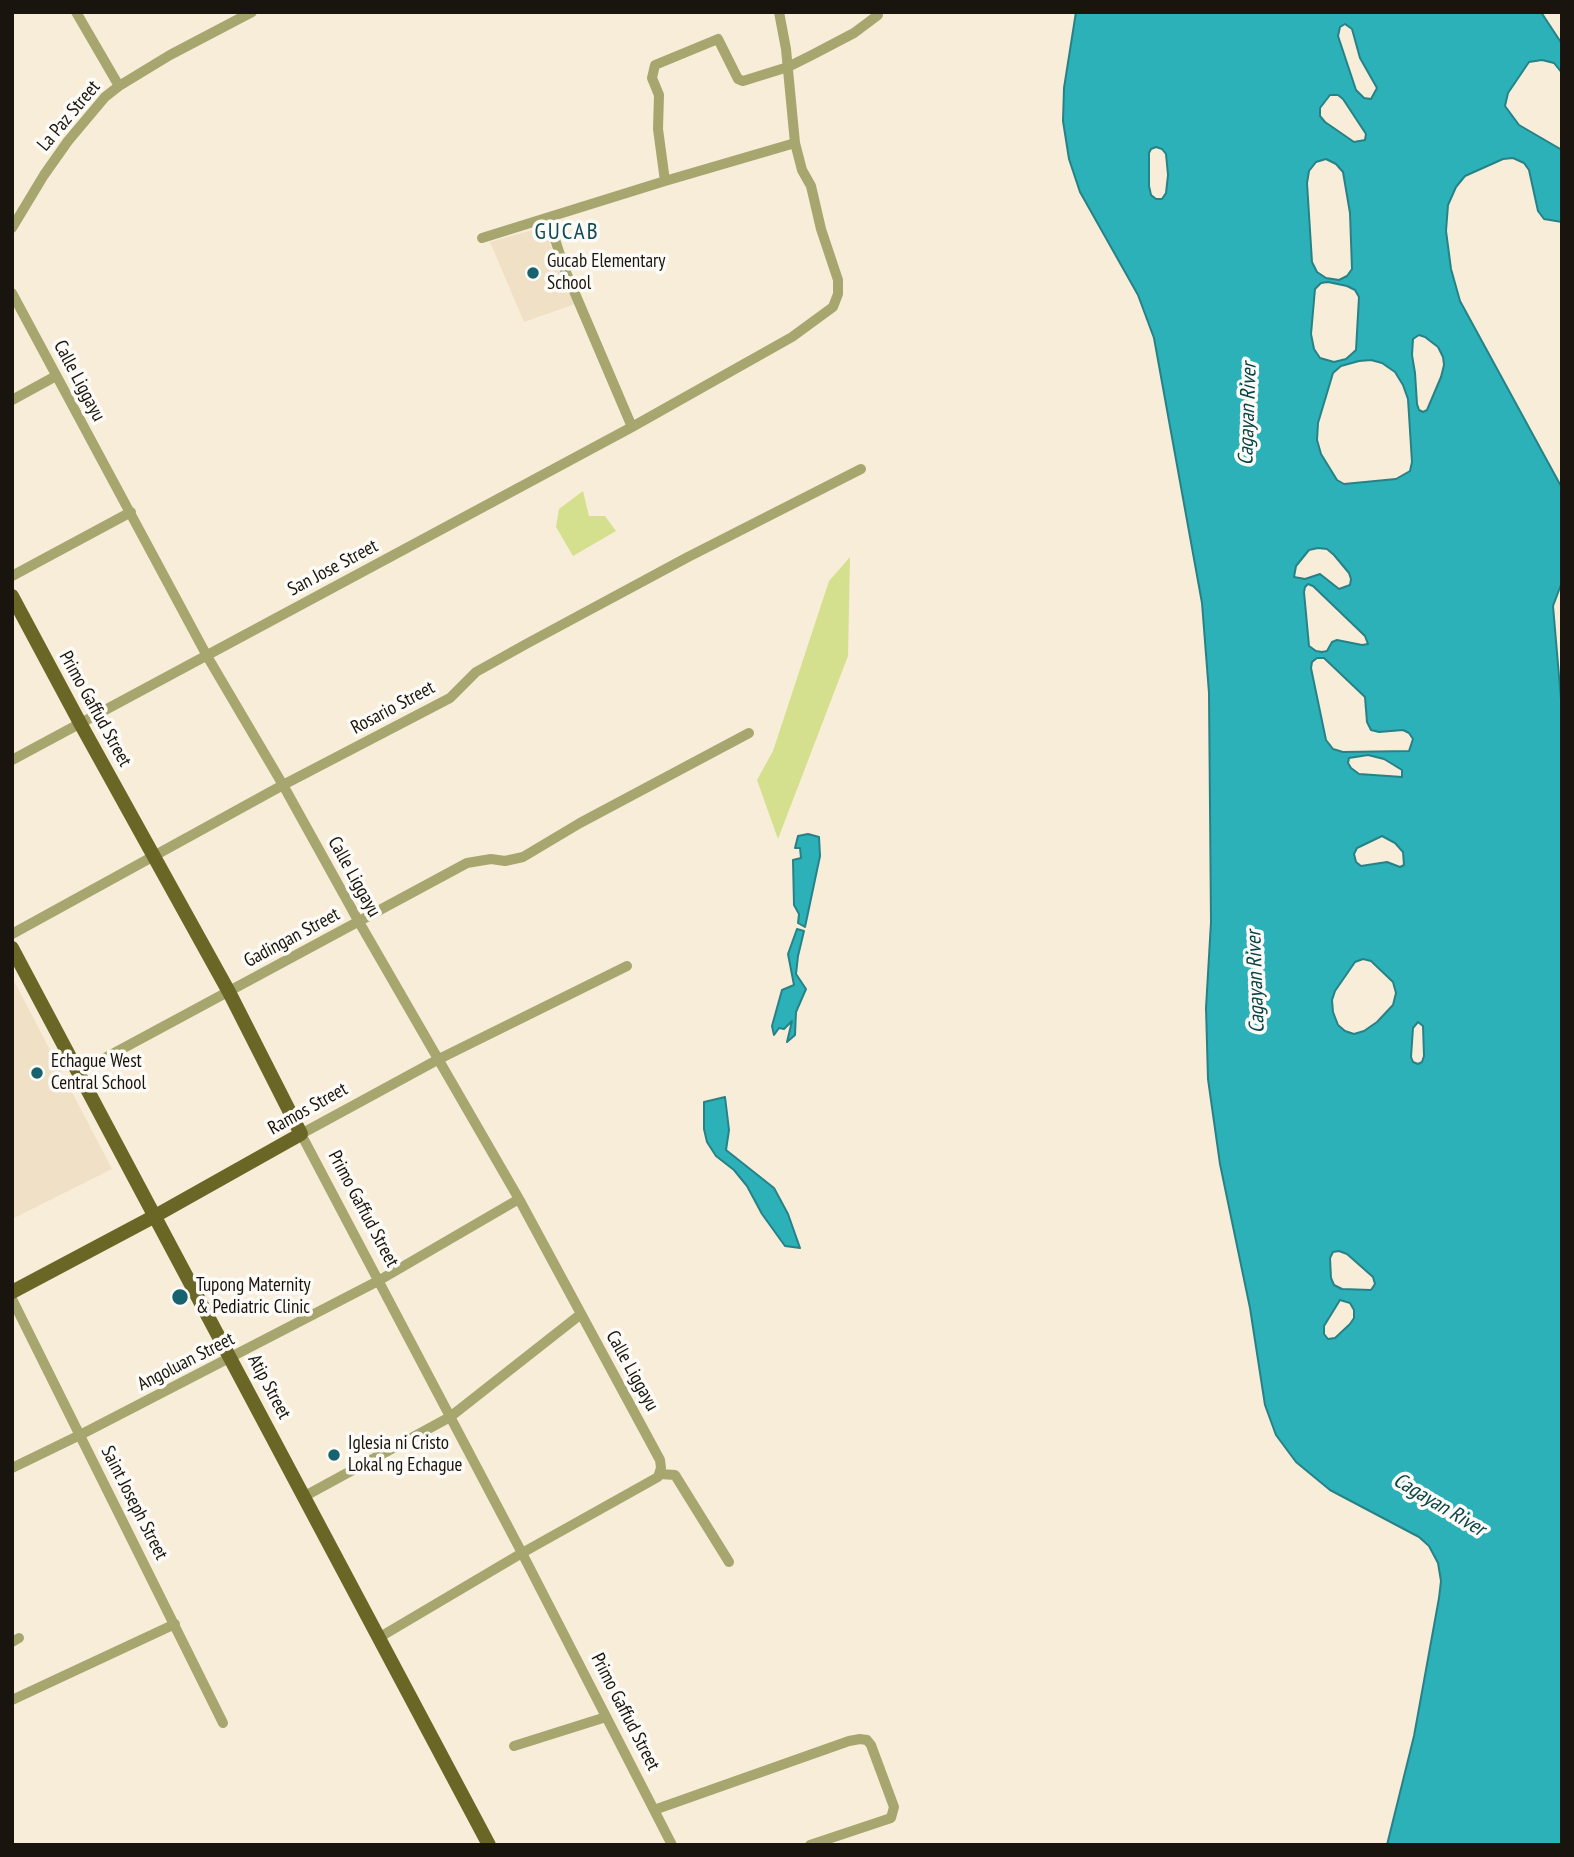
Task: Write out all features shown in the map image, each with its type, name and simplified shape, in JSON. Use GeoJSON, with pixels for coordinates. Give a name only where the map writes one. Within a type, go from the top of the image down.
{"type":"FeatureCollection","features":[{"type":"Feature","properties":{"kind":"main road","name":"Primo Gaffud Street"},"geometry":{"type":"LineString","coordinates":[[12,596],[229,992],[301,1134]]}},
{"type":"Feature","properties":{"kind":"main road","name":"Atip Street"},"geometry":{"type":"LineString","coordinates":[[12,948],[489,1845]]}},
{"type":"Feature","properties":{"kind":"main road","name":"Ramos Street"},"geometry":{"type":"LineString","coordinates":[[12,1292],[301,1134]]}},
{"type":"Feature","properties":{"kind":"street"},"geometry":{"type":"LineString","coordinates":[[76,12],[119,86]]}},
{"type":"Feature","properties":{"kind":"street","name":"La Paz Street"},"geometry":{"type":"LineString","coordinates":[[12,228],[68,141],[105,97],[170,55],[251,12]]}},
{"type":"Feature","properties":{"kind":"street"},"geometry":{"type":"LineString","coordinates":[[482,238],[795,143],[784,30],[779,12]]}},
{"type":"Feature","properties":{"kind":"street"},"geometry":{"type":"LineString","coordinates":[[665,181],[657,129],[659,94],[652,78],[654,65],[715,39],[720,40],[735,75],[740,80],[788,67],[854,33],[878,15]]}},
{"type":"Feature","properties":{"kind":"street","name":"San Jose Street"},"geometry":{"type":"LineString","coordinates":[[12,760],[632,427],[792,337],[833,307],[838,295],[836,271],[821,229],[811,186],[802,170],[795,143]]}},
{"type":"Feature","properties":{"kind":"street"},"geometry":{"type":"LineString","coordinates":[[548,218],[565,270],[632,427]]}},
{"type":"Feature","properties":{"kind":"street","name":"Calle Liggayu"},"geometry":{"type":"LineString","coordinates":[[12,293],[207,656],[519,1199],[660,1460],[659,1476]]}},
{"type":"Feature","properties":{"kind":"street"},"geometry":{"type":"LineString","coordinates":[[12,400],[56,376]]}},
{"type":"Feature","properties":{"kind":"street","name":"Rosario Street"},"geometry":{"type":"LineString","coordinates":[[12,934],[283,785],[450,698],[476,672],[528,643],[861,468]]}},
{"type":"Feature","properties":{"kind":"street"},"geometry":{"type":"LineString","coordinates":[[12,576],[131,512]]}},
{"type":"Feature","properties":{"kind":"street","name":"Gadingan Street"},"geometry":{"type":"LineString","coordinates":[[79,1072],[467,863],[523,857],[580,823],[749,733]]}},
{"type":"Feature","properties":{"kind":"street","name":"Ramos Street"},"geometry":{"type":"LineString","coordinates":[[301,1134],[439,1059],[627,967]]}},
{"type":"Feature","properties":{"kind":"street","name":"Primo Gaffud Street"},"geometry":{"type":"LineString","coordinates":[[301,1134],[672,1845]]}},
{"type":"Feature","properties":{"kind":"street","name":"Angoluan Street"},"geometry":{"type":"LineString","coordinates":[[12,1468],[379,1281],[519,1199]]}},
{"type":"Feature","properties":{"kind":"street","name":"Saint Joseph Street"},"geometry":{"type":"LineString","coordinates":[[12,1299],[223,1723]]}},
{"type":"Feature","properties":{"kind":"street"},"geometry":{"type":"LineString","coordinates":[[305,1496],[450,1417],[581,1314]]}},
{"type":"Feature","properties":{"kind":"street"},"geometry":{"type":"LineString","coordinates":[[380,1637],[659,1476],[675,1475],[729,1562]]}},
{"type":"Feature","properties":{"kind":"street"},"geometry":{"type":"LineString","coordinates":[[12,1700],[175,1624]]}},
{"type":"Feature","properties":{"kind":"street"},"geometry":{"type":"LineString","coordinates":[[514,1746],[606,1717]]}},
{"type":"Feature","properties":{"kind":"street"},"geometry":{"type":"LineString","coordinates":[[654,1810],[849,1741],[867,1740],[894,1807],[891,1818],[810,1845]]}},
{"type":"Feature","properties":{"kind":"shaded area","name":"Gucab Elementary School"},"geometry":{"type":"Polygon","coordinates":[[[543,227],[575,304],[524,322],[490,242],[543,227]]]}},
{"type":"Feature","properties":{"kind":"shaded area","name":"Echague West Central School"},"geometry":{"type":"Polygon","coordinates":[[[12,977],[112,1169],[12,1219],[12,977]]]}},
{"type":"Feature","properties":{"kind":"green space"},"geometry":{"type":"Polygon","coordinates":[[[583,491],[589,516],[605,516],[616,531],[573,556],[556,527],[559,509],[583,491]]]}},
{"type":"Feature","properties":{"kind":"green space"},"geometry":{"type":"Polygon","coordinates":[[[850,557],[848,656],[778,839],[757,780],[773,751],[829,581],[850,557]]]}},
{"type":"Feature","properties":{"kind":"water","name":"Cagayan River"},"geometry":{"type":"Polygon","coordinates":[[[1076,12],[1541,12],[1562,44],[1562,73],[1554,63],[1542,60],[1529,62],[1508,93],[1505,106],[1519,125],[1562,150],[1562,222],[1544,219],[1538,211],[1529,170],[1524,163],[1513,158],[1503,159],[1465,176],[1456,187],[1448,205],[1446,231],[1451,269],[1460,301],[1562,488],[1562,582],[1553,606],[1562,711],[1562,1845],[1387,1845],[1414,1736],[1439,1598],[1441,1581],[1438,1563],[1429,1546],[1419,1537],[1330,1490],[1296,1462],[1276,1435],[1265,1405],[1250,1308],[1220,1164],[1208,1079],[1206,1008],[1211,922],[1209,693],[1202,603],[1154,338],[1138,295],[1080,192],[1069,159],[1063,121],[1064,88],[1076,12]],[[1345,24],[1340,27],[1338,36],[1356,90],[1364,98],[1371,99],[1377,88],[1360,58],[1352,29],[1345,24]],[[1330,95],[1320,108],[1320,116],[1354,142],[1365,140],[1366,134],[1338,95],[1330,95]],[[1156,147],[1149,153],[1151,195],[1156,199],[1162,199],[1166,193],[1166,154],[1156,147]],[[1326,159],[1316,162],[1309,171],[1307,183],[1312,262],[1317,272],[1326,278],[1339,280],[1347,276],[1352,269],[1350,213],[1343,172],[1336,164],[1326,159]],[[1328,282],[1321,283],[1315,289],[1311,334],[1314,349],[1320,358],[1334,362],[1346,359],[1356,350],[1359,297],[1355,290],[1328,282]],[[1419,335],[1413,339],[1417,404],[1423,412],[1427,410],[1444,365],[1438,347],[1419,335]],[[1371,360],[1341,366],[1333,373],[1318,423],[1317,440],[1321,454],[1337,480],[1344,484],[1396,479],[1410,471],[1412,462],[1408,399],[1395,372],[1382,363],[1371,360]],[[1318,548],[1309,550],[1296,566],[1294,577],[1305,579],[1320,574],[1339,589],[1350,585],[1351,579],[1334,555],[1327,549],[1318,548]],[[1308,584],[1304,592],[1309,646],[1322,652],[1327,651],[1332,642],[1337,640],[1368,644],[1365,636],[1308,584]],[[1317,658],[1312,662],[1311,668],[1326,740],[1333,749],[1343,752],[1409,751],[1413,739],[1403,730],[1371,730],[1367,722],[1365,697],[1324,658],[1317,658]],[[1368,755],[1349,758],[1351,768],[1359,774],[1402,777],[1402,770],[1384,759],[1368,755]],[[1382,836],[1357,848],[1354,854],[1356,862],[1361,866],[1387,862],[1400,867],[1404,865],[1403,852],[1395,843],[1382,836]],[[1363,959],[1355,962],[1332,1000],[1338,1025],[1354,1034],[1377,1022],[1393,1005],[1396,993],[1393,982],[1371,961],[1363,959]],[[1418,1022],[1413,1028],[1413,1062],[1422,1062],[1424,1056],[1423,1026],[1418,1022]],[[1339,1251],[1333,1252],[1330,1258],[1334,1285],[1342,1289],[1371,1290],[1375,1284],[1373,1277],[1347,1254],[1339,1251]],[[1340,1300],[1324,1326],[1324,1334],[1328,1339],[1335,1338],[1354,1318],[1350,1303],[1340,1300]]]}},
{"type":"Feature","properties":{"kind":"water"},"geometry":{"type":"Polygon","coordinates":[[[808,834],[819,837],[820,856],[805,927],[798,923],[799,914],[794,905],[793,860],[801,858],[800,848],[795,848],[798,836],[808,834]]]}},
{"type":"Feature","properties":{"kind":"water"},"geometry":{"type":"Polygon","coordinates":[[[797,929],[804,931],[796,974],[806,989],[796,1012],[795,1035],[787,1042],[792,1021],[784,1029],[779,1028],[774,1035],[772,1026],[782,990],[794,985],[788,954],[797,929]]]}},
{"type":"Feature","properties":{"kind":"water"},"geometry":{"type":"Polygon","coordinates":[[[725,1097],[729,1130],[726,1150],[774,1188],[788,1214],[800,1248],[785,1246],[762,1214],[747,1186],[734,1170],[716,1156],[707,1142],[704,1102],[725,1097]]]}},
{"type":"Feature","properties":{"kind":"place","name":"Gucab Elementary School"},"geometry":{"type":"Point","coordinates":[533,273]}},
{"type":"Feature","properties":{"kind":"place","name":"Echague West Central School"},"geometry":{"type":"Point","coordinates":[37,1073]}},
{"type":"Feature","properties":{"kind":"place","name":"Tupong Maternity & Pediatric Clinic"},"geometry":{"type":"Point","coordinates":[180,1297]}},
{"type":"Feature","properties":{"kind":"place","name":"Iglesia ni Cristo Lokal ng Echague"},"geometry":{"type":"Point","coordinates":[334,1455]}},
{"type":"Feature","properties":{"kind":"district","name":"GUCAB"},"geometry":{"type":"Point","coordinates":[567,232]}}]}
